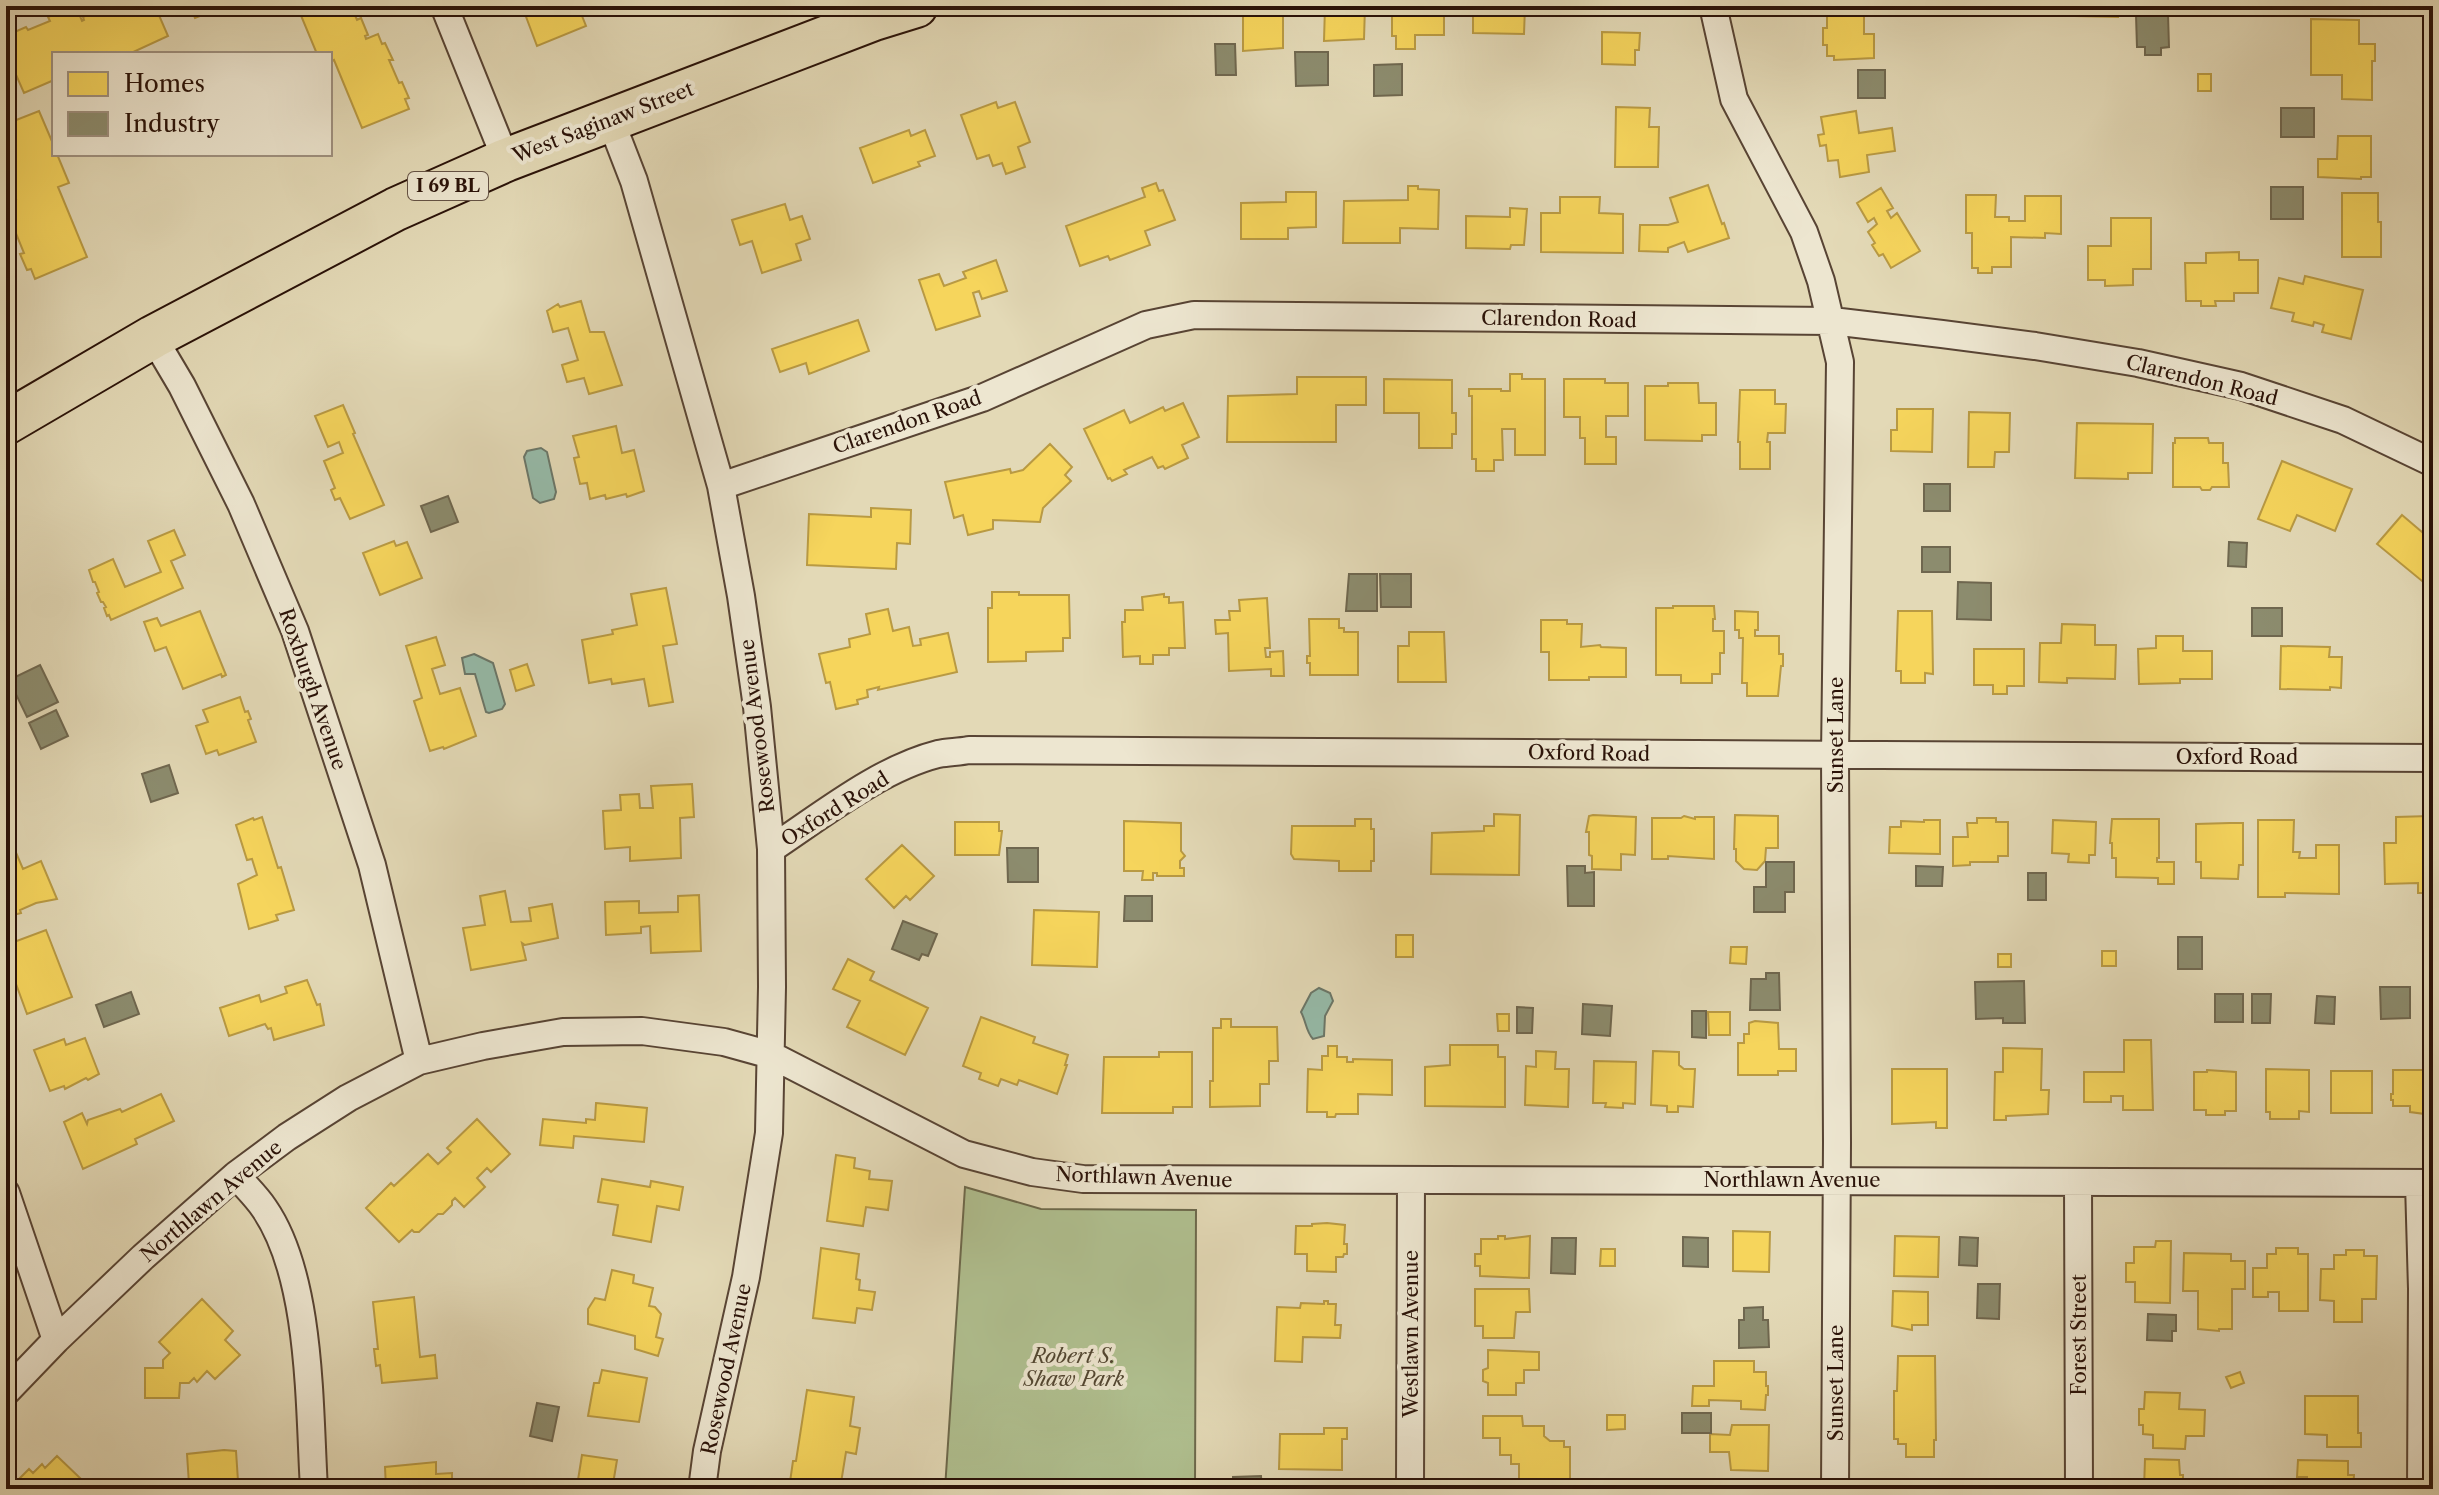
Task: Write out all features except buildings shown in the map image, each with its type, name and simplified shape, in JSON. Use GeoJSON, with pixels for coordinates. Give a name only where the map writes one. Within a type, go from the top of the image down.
{"type":"FeatureCollection","features":[{"type":"Feature","properties":{"kind":"main road","name":"West Saginaw Street"},"geometry":{"type":"LineString","coordinates":[[6,423],[153,337],[396,209],[506,160],[610,119],[916,6]]}},
{"type":"Feature","properties":{"kind":"street"},"geometry":{"type":"LineString","coordinates":[[444,6],[506,160]]}},
{"type":"Feature","properties":{"kind":"street","name":"Sunset Lane"},"geometry":{"type":"LineString","coordinates":[[1713,6],[1734,99],[1804,232],[1821,281],[1840,362],[1835,756],[1835,1489]]}},
{"type":"Feature","properties":{"kind":"street","name":"Rosewood Avenue"},"geometry":{"type":"LineString","coordinates":[[610,119],[630,170],[721,486],[757,707],[771,849],[769,1133],[746,1277],[707,1451],[702,1489]]}},
{"type":"Feature","properties":{"kind":"street","name":"Clarendon Road"},"geometry":{"type":"LineString","coordinates":[[721,486],[982,398],[1146,325],[1194,315],[1832,321],[2035,346],[2138,363],[2241,386],[2343,420],[2425,453]]}},
{"type":"Feature","properties":{"kind":"street","name":"Roxburgh Avenue"},"geometry":{"type":"LineString","coordinates":[[153,337],[182,386],[241,504],[295,631],[372,865],[419,1061]]}},
{"type":"Feature","properties":{"kind":"street","name":"Oxford Road"},"geometry":{"type":"LineString","coordinates":[[771,849],[898,769],[938,754],[969,750],[2433,758]]}},
{"type":"Feature","properties":{"kind":"street","name":"Northlawn Avenue"},"geometry":{"type":"LineString","coordinates":[[6,1392],[143,1257],[236,1175],[287,1137],[348,1098],[419,1061],[563,1032],[642,1031],[724,1042],[771,1055],[964,1154],[1032,1172],[1083,1179],[2426,1183]]}},
{"type":"Feature","properties":{"kind":"street"},"geometry":{"type":"LineString","coordinates":[[236,1175],[265,1208],[284,1249],[297,1294],[306,1361],[314,1489]]}},
{"type":"Feature","properties":{"kind":"street","name":"Westlawn Avenue"},"geometry":{"type":"LineString","coordinates":[[1410,1489],[1411,1180]]}},
{"type":"Feature","properties":{"kind":"street","name":"Forest Street"},"geometry":{"type":"LineString","coordinates":[[2078,1182],[2079,1489]]}},
{"type":"Feature","properties":{"kind":"street"},"geometry":{"type":"LineString","coordinates":[[2421,1489],[2426,1183]]}},
{"type":"Feature","properties":{"kind":"street"},"geometry":{"type":"LineString","coordinates":[[6,1193],[56,1340]]}},
{"type":"Feature","properties":{"kind":"green space","name":"Robert S. Shaw Park"},"geometry":{"type":"Polygon","coordinates":[[[965,1187],[1041,1209],[1196,1210],[1195,1489],[945,1489],[965,1187]]]}},
{"type":"Feature","properties":{"kind":"shaded area"},"geometry":{"type":"Polygon","coordinates":[[[541,448],[547,452],[556,492],[554,499],[540,503],[533,498],[524,457],[527,451],[541,448]]]}},
{"type":"Feature","properties":{"kind":"shaded area"},"geometry":{"type":"Polygon","coordinates":[[[474,654],[493,663],[505,704],[502,709],[486,712],[475,674],[465,674],[462,658],[474,654]]]}},
{"type":"Feature","properties":{"kind":"shaded area"},"geometry":{"type":"Polygon","coordinates":[[[1319,988],[1330,993],[1333,1001],[1325,1016],[1324,1036],[1313,1039],[1301,1012],[1311,993],[1319,988]]]}}]}
